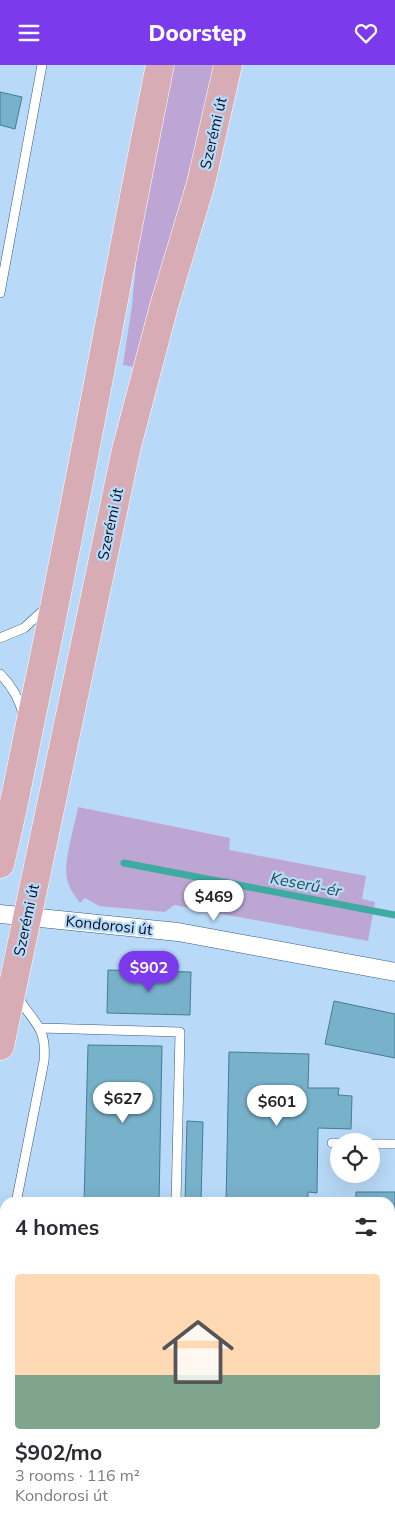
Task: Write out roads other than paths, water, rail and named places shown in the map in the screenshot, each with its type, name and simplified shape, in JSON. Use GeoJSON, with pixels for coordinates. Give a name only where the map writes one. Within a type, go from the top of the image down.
{"type":"FeatureCollection","features":[{"type":"Feature","properties":{"kind":"main road"},"geometry":{"type":"LineString","coordinates":[[0,864],[56,599],[160,65]]}},
{"type":"Feature","properties":{"kind":"main road","name":"Szerémi út"},"geometry":{"type":"LineString","coordinates":[[0,1046],[126,450],[164,306],[198,191],[228,65]]}},
{"type":"Feature","properties":{"kind":"street","name":"Kondorosi út"},"geometry":{"type":"LineString","coordinates":[[0,914],[178,932],[395,972]]}},
{"type":"Feature","properties":{"kind":"lane"},"geometry":{"type":"LineString","coordinates":[[0,293],[42,65]]}},
{"type":"Feature","properties":{"kind":"lane"},"geometry":{"type":"LineString","coordinates":[[0,637],[24,627],[56,599]]}},
{"type":"Feature","properties":{"kind":"lane"},"geometry":{"type":"LineString","coordinates":[[0,674],[10,684],[20,701],[28,733]]}},
{"type":"Feature","properties":{"kind":"lane"},"geometry":{"type":"LineString","coordinates":[[12,989],[24,1008],[41,1028],[45,1045],[44,1061],[17,1197]]}},
{"type":"Feature","properties":{"kind":"lane"},"geometry":{"type":"LineString","coordinates":[[41,1028],[180,1032],[176,1197]]}},
{"type":"Feature","properties":{"kind":"lane"},"geometry":{"type":"LineString","coordinates":[[380,1144],[395,1144]]}},
{"type":"Feature","properties":{"kind":"waterway","name":"Keserű-ér"},"geometry":{"type":"LineString","coordinates":[[124,863],[395,915]]}}]}
